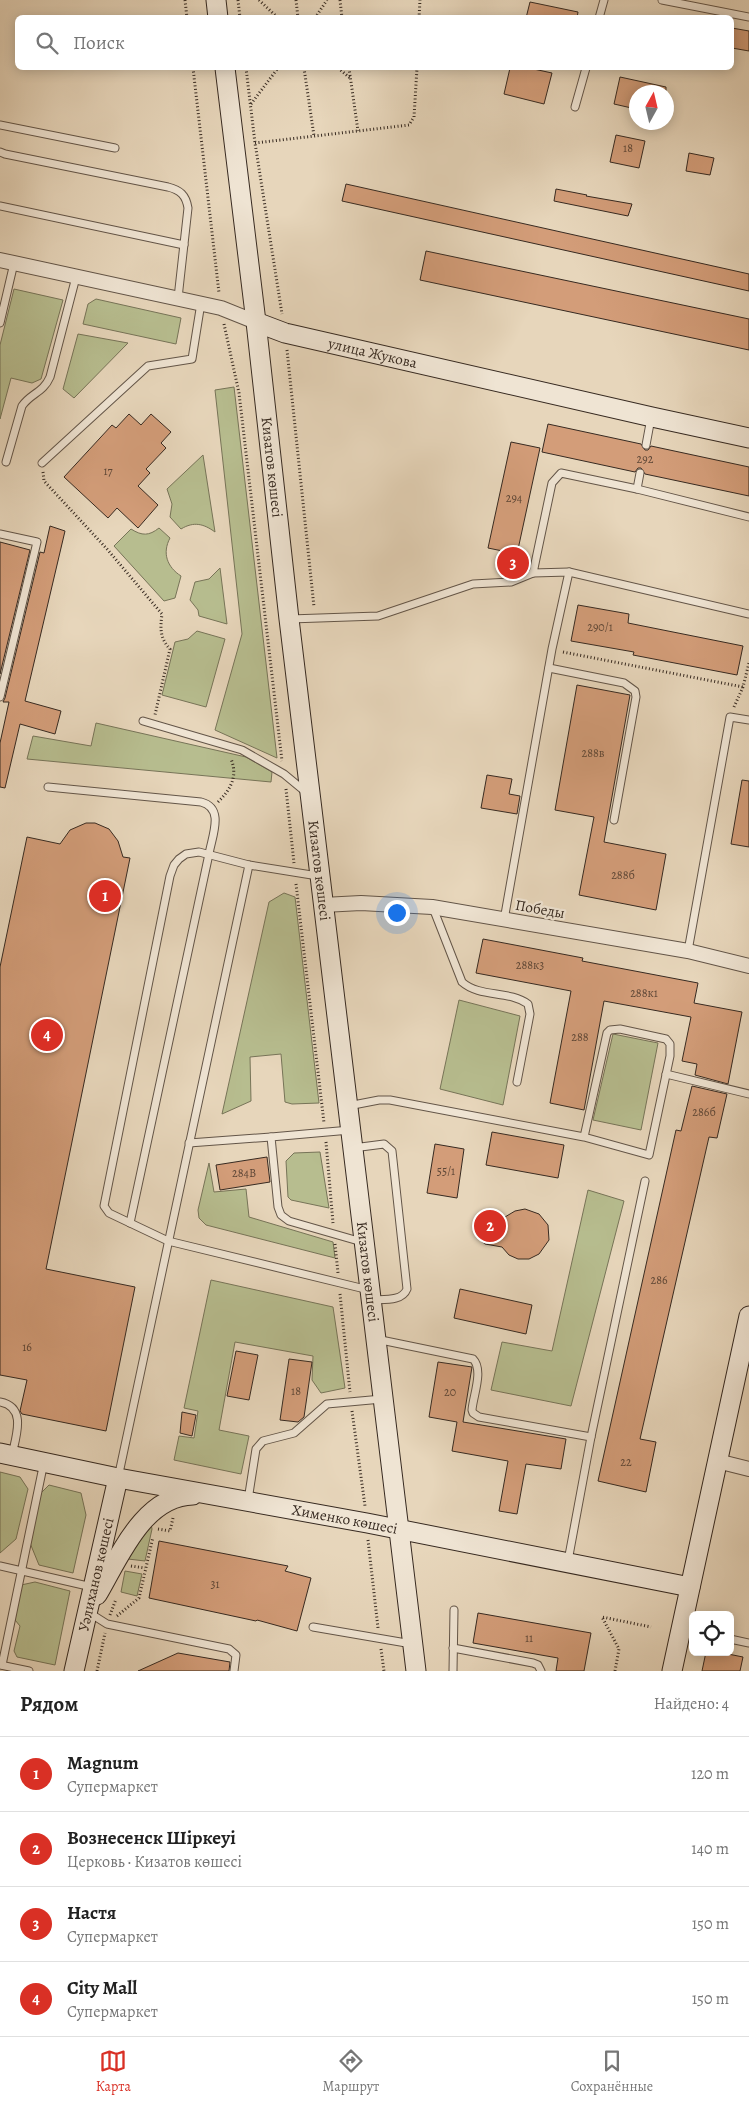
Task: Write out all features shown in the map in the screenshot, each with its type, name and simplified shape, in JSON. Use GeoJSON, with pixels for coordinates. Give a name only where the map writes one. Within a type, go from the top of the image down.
{"type":"FeatureCollection","features":[{"type":"Feature","properties":{"kind":"main road"},"geometry":{"type":"LineString","coordinates":[[216,0],[218,15]]}},
{"type":"Feature","properties":{"kind":"main road","name":"Кизатов көшесі"},"geometry":{"type":"LineString","coordinates":[[225,70],[310,796],[416,1671]]}},
{"type":"Feature","properties":{"kind":"main road","name":"улица Жукова"},"geometry":{"type":"LineString","coordinates":[[256,322],[285,333],[749,438]]}},
{"type":"Feature","properties":{"kind":"main road"},"geometry":{"type":"LineString","coordinates":[[672,1671],[684,1628],[690,1587],[749,1316]]}},
{"type":"Feature","properties":{"kind":"main road","name":"Хименко көшесі"},"geometry":{"type":"LineString","coordinates":[[6,1454],[118,1478],[398,1529],[690,1587]]}},
{"type":"Feature","properties":{"kind":"main road","name":"Уәлиханов көшесі"},"geometry":{"type":"LineString","coordinates":[[74,1671],[118,1478]]}},
{"type":"Feature","properties":{"kind":"main road"},"geometry":{"type":"LineString","coordinates":[[88,1610],[129,1540],[155,1509],[179,1496],[221,1497]]}},
{"type":"Feature","properties":{"kind":"street","name":"улица Жукова"},"geometry":{"type":"LineString","coordinates":[[0,260],[201,303],[221,308],[256,322]]}},
{"type":"Feature","properties":{"kind":"street","name":"Победы"},"geometry":{"type":"LineString","coordinates":[[323,905],[360,903],[432,907],[688,951],[749,966]]}},
{"type":"Feature","properties":{"kind":"street"},"geometry":{"type":"LineString","coordinates":[[717,1461],[749,1469]]}},
{"type":"Feature","properties":{"kind":"lane"},"geometry":{"type":"LineString","coordinates":[[600,15],[604,0]]}},
{"type":"Feature","properties":{"kind":"lane"},"geometry":{"type":"LineString","coordinates":[[662,0],[685,2],[749,17]]}},
{"type":"Feature","properties":{"kind":"lane"},"geometry":{"type":"LineString","coordinates":[[575,107],[585,70]]}},
{"type":"Feature","properties":{"kind":"lane"},"geometry":{"type":"LineString","coordinates":[[0,125],[115,148]]}},
{"type":"Feature","properties":{"kind":"lane"},"geometry":{"type":"LineString","coordinates":[[0,152],[174,189],[184,196],[187,202],[178,298]]}},
{"type":"Feature","properties":{"kind":"lane"},"geometry":{"type":"LineString","coordinates":[[0,206],[184,245]]}},
{"type":"Feature","properties":{"kind":"lane"},"geometry":{"type":"LineString","coordinates":[[0,323],[14,263]]}},
{"type":"Feature","properties":{"kind":"lane"},"geometry":{"type":"LineString","coordinates":[[6,462],[22,406],[27,399],[46,387],[50,377],[76,276]]}},
{"type":"Feature","properties":{"kind":"lane"},"geometry":{"type":"LineString","coordinates":[[42,463],[148,366],[192,359],[201,303]]}},
{"type":"Feature","properties":{"kind":"lane"},"geometry":{"type":"LineString","coordinates":[[646,445],[652,417]]}},
{"type":"Feature","properties":{"kind":"lane"},"geometry":{"type":"LineString","coordinates":[[533,573],[552,483],[557,474],[566,472],[749,517]]}},
{"type":"Feature","properties":{"kind":"lane"},"geometry":{"type":"LineString","coordinates":[[636,489],[640,473]]}},
{"type":"Feature","properties":{"kind":"lane"},"geometry":{"type":"LineString","coordinates":[[0,534],[37,542],[0,697]]}},
{"type":"Feature","properties":{"kind":"lane"},"geometry":{"type":"LineString","coordinates":[[289,619],[378,616],[473,584],[511,582],[533,573],[569,572],[749,614]]}},
{"type":"Feature","properties":{"kind":"lane"},"geometry":{"type":"LineString","coordinates":[[504,920],[552,650],[569,572]]}},
{"type":"Feature","properties":{"kind":"lane"},"geometry":{"type":"LineString","coordinates":[[549,668],[624,683],[635,690],[635,703],[614,820]]}},
{"type":"Feature","properties":{"kind":"lane"},"geometry":{"type":"LineString","coordinates":[[688,951],[730,716],[749,720]]}},
{"type":"Feature","properties":{"kind":"lane"},"geometry":{"type":"LineString","coordinates":[[142,721],[242,750],[284,774],[310,796]]}},
{"type":"Feature","properties":{"kind":"lane"},"geometry":{"type":"LineString","coordinates":[[48,788],[208,803],[216,814],[130,1223]]}},
{"type":"Feature","properties":{"kind":"lane"},"geometry":{"type":"LineString","coordinates":[[189,1143],[272,1137],[352,1139],[384,1144],[392,1151],[408,1289],[406,1293],[398,1298],[370,1295],[168,1242],[106,1212],[104,1203],[174,864],[186,854],[199,852],[249,865],[320,876]]}},
{"type":"Feature","properties":{"kind":"lane"},"geometry":{"type":"LineString","coordinates":[[118,1478],[249,865]]}},
{"type":"Feature","properties":{"kind":"lane"},"geometry":{"type":"LineString","coordinates":[[432,907],[462,982],[472,989],[519,999],[528,1004],[530,1014],[517,1082]]}},
{"type":"Feature","properties":{"kind":"lane"},"geometry":{"type":"LineString","coordinates":[[348,1106],[390,1100],[584,1137],[649,1155],[670,1049],[670,1044],[666,1039],[620,1029],[610,1030],[606,1038],[584,1137]]}},
{"type":"Feature","properties":{"kind":"lane"},"geometry":{"type":"LineString","coordinates":[[666,1074],[749,1094]]}},
{"type":"Feature","properties":{"kind":"lane"},"geometry":{"type":"LineString","coordinates":[[272,1137],[278,1207],[281,1215],[289,1221],[335,1236],[364,1242]]}},
{"type":"Feature","properties":{"kind":"lane"},"geometry":{"type":"LineString","coordinates":[[568,1562],[591,1437],[645,1181]]}},
{"type":"Feature","properties":{"kind":"lane"},"geometry":{"type":"LineString","coordinates":[[376,1339],[473,1359],[477,1362],[478,1372],[472,1410],[479,1417],[591,1437]]}},
{"type":"Feature","properties":{"kind":"lane"},"geometry":{"type":"LineString","coordinates":[[248,1501],[256,1449],[263,1441],[294,1433],[326,1404],[382,1399]]}},
{"type":"Feature","properties":{"kind":"lane"},"geometry":{"type":"LineString","coordinates":[[0,1402],[10,1404],[17,1415],[18,1425],[6,1454]]}},
{"type":"Feature","properties":{"kind":"lane"},"geometry":{"type":"LineString","coordinates":[[29,1671],[1,1665],[44,1462]]}},
{"type":"Feature","properties":{"kind":"lane"},"geometry":{"type":"LineString","coordinates":[[0,1566],[93,1587]]}},
{"type":"Feature","properties":{"kind":"lane"},"geometry":{"type":"LineString","coordinates":[[88,1610],[107,1624],[229,1649],[236,1655],[234,1671]]}},
{"type":"Feature","properties":{"kind":"lane"},"geometry":{"type":"LineString","coordinates":[[453,1671],[454,1610]]}},
{"type":"Feature","properties":{"kind":"lane"},"geometry":{"type":"LineString","coordinates":[[312,1627],[412,1644]]}},
{"type":"Feature","properties":{"kind":"lane"},"geometry":{"type":"LineString","coordinates":[[734,1640],[749,1643]]}},
{"type":"Feature","properties":{"kind":"lane"},"geometry":{"type":"LineString","coordinates":[[453,1648],[533,1663],[538,1665],[541,1671]]}},
{"type":"Feature","properties":{"kind":"path"},"geometry":{"type":"LineString","coordinates":[[185,0],[187,15]]}},
{"type":"Feature","properties":{"kind":"path"},"geometry":{"type":"LineString","coordinates":[[238,0],[240,15]]}},
{"type":"Feature","properties":{"kind":"path"},"geometry":{"type":"LineString","coordinates":[[259,0],[275,15]]}},
{"type":"Feature","properties":{"kind":"path"},"geometry":{"type":"LineString","coordinates":[[296,0],[298,15]]}},
{"type":"Feature","properties":{"kind":"path"},"geometry":{"type":"LineString","coordinates":[[317,15],[328,0]]}},
{"type":"Feature","properties":{"kind":"path"},"geometry":{"type":"LineString","coordinates":[[340,0],[342,15]]}},
{"type":"Feature","properties":{"kind":"path"},"geometry":{"type":"LineString","coordinates":[[420,0],[420,15]]}},
{"type":"Feature","properties":{"kind":"path"},"geometry":{"type":"LineString","coordinates":[[246,70],[255,143],[285,333],[316,618]]}},
{"type":"Feature","properties":{"kind":"path"},"geometry":{"type":"LineString","coordinates":[[250,104],[276,70]]}},
{"type":"Feature","properties":{"kind":"path"},"geometry":{"type":"LineString","coordinates":[[304,70],[314,136]]}},
{"type":"Feature","properties":{"kind":"path"},"geometry":{"type":"LineString","coordinates":[[340,70],[350,78]]}},
{"type":"Feature","properties":{"kind":"path"},"geometry":{"type":"LineString","coordinates":[[349,70],[358,131]]}},
{"type":"Feature","properties":{"kind":"path"},"geometry":{"type":"LineString","coordinates":[[255,143],[409,125],[414,117],[417,70]]}},
{"type":"Feature","properties":{"kind":"path"},"geometry":{"type":"LineString","coordinates":[[42,463],[44,481],[162,614],[160,628],[162,641],[170,650],[153,723]]}},
{"type":"Feature","properties":{"kind":"path"},"geometry":{"type":"LineString","coordinates":[[552,650],[744,687]]}},
{"type":"Feature","properties":{"kind":"path"},"geometry":{"type":"LineString","coordinates":[[730,716],[744,687],[749,663]]}},
{"type":"Feature","properties":{"kind":"path"},"geometry":{"type":"LineString","coordinates":[[213,808],[228,791],[234,776],[232,760],[219,743]]}},
{"type":"Feature","properties":{"kind":"path"},"geometry":{"type":"LineString","coordinates":[[107,1624],[139,1598],[155,1528],[170,1531],[174,1510]]}},
{"type":"Feature","properties":{"kind":"path"},"geometry":{"type":"LineString","coordinates":[[615,1671],[619,1649],[602,1617],[650,1627]]}},
{"type":"Feature","properties":{"kind":"green space"},"geometry":{"type":"Polygon","coordinates":[[[14,289],[63,300],[41,379],[32,383],[11,378],[0,419],[0,345],[14,289]]]}},
{"type":"Feature","properties":{"kind":"green space"},"geometry":{"type":"Polygon","coordinates":[[[96,299],[181,318],[176,344],[83,324],[88,304],[96,299]]]}},
{"type":"Feature","properties":{"kind":"green space"},"geometry":{"type":"Polygon","coordinates":[[[78,334],[128,343],[74,398],[63,389],[78,334]]]}},
{"type":"Feature","properties":{"kind":"green space"},"geometry":{"type":"Polygon","coordinates":[[[234,387],[277,758],[215,730],[242,634],[215,390],[234,387]]]}},
{"type":"Feature","properties":{"kind":"green space"},"geometry":{"type":"Polygon","coordinates":[[[203,455],[215,532],[199,524],[181,529],[170,517],[172,504],[167,489],[203,455]]]}},
{"type":"Feature","properties":{"kind":"green space"},"geometry":{"type":"Polygon","coordinates":[[[159,528],[170,538],[166,549],[169,564],[181,576],[175,598],[164,601],[114,546],[131,529],[145,534],[152,533],[159,528]]]}},
{"type":"Feature","properties":{"kind":"green space"},"geometry":{"type":"Polygon","coordinates":[[[220,568],[227,624],[199,616],[198,610],[190,600],[195,582],[209,579],[220,568]]]}},
{"type":"Feature","properties":{"kind":"green space"},"geometry":{"type":"Polygon","coordinates":[[[197,631],[225,639],[206,707],[162,695],[175,642],[188,639],[197,631]]]}},
{"type":"Feature","properties":{"kind":"green space"},"geometry":{"type":"Polygon","coordinates":[[[96,723],[246,757],[272,772],[271,782],[27,759],[33,736],[91,746],[96,723]]]}},
{"type":"Feature","properties":{"kind":"green space"},"geometry":{"type":"Polygon","coordinates":[[[284,893],[295,897],[319,1103],[292,1104],[285,1102],[281,1054],[250,1057],[251,1101],[222,1114],[269,902],[284,893]]]}},
{"type":"Feature","properties":{"kind":"green space"},"geometry":{"type":"Polygon","coordinates":[[[459,1000],[520,1016],[503,1105],[440,1089],[459,1000]]]}},
{"type":"Feature","properties":{"kind":"green space"},"geometry":{"type":"Polygon","coordinates":[[[613,1034],[658,1043],[641,1130],[593,1120],[613,1034]]]}},
{"type":"Feature","properties":{"kind":"green space"},"geometry":{"type":"Polygon","coordinates":[[[320,1152],[329,1208],[291,1200],[288,1197],[286,1161],[294,1153],[320,1152]]]}},
{"type":"Feature","properties":{"kind":"green space"},"geometry":{"type":"Polygon","coordinates":[[[209,1163],[214,1192],[246,1189],[249,1217],[333,1242],[335,1258],[206,1225],[199,1218],[198,1210],[209,1163]]]}},
{"type":"Feature","properties":{"kind":"green space"},"geometry":{"type":"Polygon","coordinates":[[[588,1190],[624,1201],[571,1406],[491,1390],[502,1342],[552,1351],[588,1190]]]}},
{"type":"Feature","properties":{"kind":"green space"},"geometry":{"type":"Polygon","coordinates":[[[211,1280],[333,1307],[345,1388],[321,1393],[312,1380],[313,1356],[235,1342],[219,1430],[249,1436],[241,1474],[174,1460],[179,1436],[194,1438],[198,1411],[184,1408],[211,1280]]]}},
{"type":"Feature","properties":{"kind":"green space"},"geometry":{"type":"Polygon","coordinates":[[[0,1472],[20,1477],[28,1489],[16,1539],[0,1553],[0,1472]]]}},
{"type":"Feature","properties":{"kind":"green space"},"geometry":{"type":"Polygon","coordinates":[[[49,1485],[81,1493],[86,1515],[73,1573],[39,1565],[30,1543],[41,1493],[49,1485]]]}},
{"type":"Feature","properties":{"kind":"green space"},"geometry":{"type":"Polygon","coordinates":[[[151,1524],[152,1529],[145,1561],[128,1559],[129,1552],[151,1524]]]}},
{"type":"Feature","properties":{"kind":"green space"},"geometry":{"type":"Polygon","coordinates":[[[125,1571],[142,1574],[137,1596],[121,1592],[125,1571]]]}},
{"type":"Feature","properties":{"kind":"green space"},"geometry":{"type":"Polygon","coordinates":[[[35,1582],[70,1591],[55,1665],[17,1657],[14,1651],[20,1626],[15,1620],[21,1585],[35,1582]]]}},
{"type":"Feature","properties":{"kind":"building"},"geometry":{"type":"Polygon","coordinates":[[[530,2],[578,12],[578,15],[527,15],[530,2]]]}},
{"type":"Feature","properties":{"kind":"building"},"geometry":{"type":"Polygon","coordinates":[[[734,28],[749,31],[749,51],[734,48],[734,28]]]}},
{"type":"Feature","properties":{"kind":"building"},"geometry":{"type":"Polygon","coordinates":[[[510,70],[538,70],[552,73],[544,104],[504,94],[510,70]]]}},
{"type":"Feature","properties":{"kind":"building"},"geometry":{"type":"Polygon","coordinates":[[[620,77],[657,85],[629,85],[629,107],[614,104],[620,77]]]}},
{"type":"Feature","properties":{"kind":"building"},"geometry":{"type":"Polygon","coordinates":[[[616,135],[645,141],[639,168],[610,162],[616,135]]]}},
{"type":"Feature","properties":{"kind":"building"},"geometry":{"type":"Polygon","coordinates":[[[689,153],[714,158],[710,175],[686,171],[689,153]]]}},
{"type":"Feature","properties":{"kind":"building"},"geometry":{"type":"Polygon","coordinates":[[[346,184],[749,274],[749,291],[342,201],[346,184]]]}},
{"type":"Feature","properties":{"kind":"building"},"geometry":{"type":"Polygon","coordinates":[[[556,189],[632,204],[628,216],[554,201],[556,189]]]}},
{"type":"Feature","properties":{"kind":"building"},"geometry":{"type":"Polygon","coordinates":[[[426,251],[749,319],[749,350],[420,280],[426,251]]]}},
{"type":"Feature","properties":{"kind":"building"},"geometry":{"type":"Polygon","coordinates":[[[129,414],[141,425],[151,414],[171,432],[161,443],[166,448],[146,469],[150,473],[138,486],[158,505],[138,528],[117,508],[108,518],[64,477],[112,425],[116,428],[129,414]]]}},
{"type":"Feature","properties":{"kind":"building"},"geometry":{"type":"Polygon","coordinates":[[[548,424],[641,444],[645,450],[648,450],[651,446],[749,467],[749,496],[645,474],[641,468],[638,468],[635,472],[542,452],[548,424]]]}},
{"type":"Feature","properties":{"kind":"building"},"geometry":{"type":"Polygon","coordinates":[[[511,442],[540,448],[517,554],[488,548],[511,442]]]}},
{"type":"Feature","properties":{"kind":"building"},"geometry":{"type":"Polygon","coordinates":[[[50,526],[65,531],[25,701],[61,711],[55,734],[20,724],[5,788],[0,787],[0,743],[9,702],[3,702],[40,552],[44,553],[50,526]]]}},
{"type":"Feature","properties":{"kind":"building"},"geometry":{"type":"Polygon","coordinates":[[[0,542],[30,550],[0,674],[0,542]]]}},
{"type":"Feature","properties":{"kind":"building"},"geometry":{"type":"Polygon","coordinates":[[[578,605],[629,614],[628,623],[743,646],[737,675],[633,655],[634,652],[571,641],[578,605]]]}},
{"type":"Feature","properties":{"kind":"building"},"geometry":{"type":"Polygon","coordinates":[[[577,685],[630,695],[604,842],[666,854],[656,910],[579,895],[594,817],[555,810],[577,685]]]}},
{"type":"Feature","properties":{"kind":"building"},"geometry":{"type":"Polygon","coordinates":[[[487,775],[512,779],[509,794],[520,796],[517,814],[481,808],[487,775]]]}},
{"type":"Feature","properties":{"kind":"building"},"geometry":{"type":"Polygon","coordinates":[[[742,780],[749,781],[749,847],[731,844],[742,780]]]}},
{"type":"Feature","properties":{"kind":"building"},"geometry":{"type":"Polygon","coordinates":[[[86,823],[95,823],[109,829],[118,841],[123,857],[130,858],[46,1269],[135,1287],[106,1431],[22,1414],[20,1411],[27,1380],[0,1375],[0,967],[27,837],[60,844],[70,830],[86,823]]]}},
{"type":"Feature","properties":{"kind":"building"},"geometry":{"type":"Polygon","coordinates":[[[483,939],[583,958],[582,961],[698,983],[694,1003],[742,1012],[728,1084],[695,1075],[697,1064],[682,1061],[691,1017],[604,1001],[584,1110],[550,1103],[571,991],[476,973],[483,939]]]}},
{"type":"Feature","properties":{"kind":"building"},"geometry":{"type":"Polygon","coordinates":[[[692,1086],[727,1094],[717,1138],[709,1137],[640,1439],[656,1442],[646,1492],[598,1481],[676,1130],[681,1131],[692,1086]]]}},
{"type":"Feature","properties":{"kind":"building"},"geometry":{"type":"Polygon","coordinates":[[[492,1132],[564,1145],[558,1178],[486,1165],[492,1132]]]}},
{"type":"Feature","properties":{"kind":"building"},"geometry":{"type":"Polygon","coordinates":[[[435,1144],[464,1149],[457,1198],[427,1193],[435,1144]]]}},
{"type":"Feature","properties":{"kind":"building"},"geometry":{"type":"Polygon","coordinates":[[[267,1157],[270,1182],[220,1190],[216,1165],[267,1157]]]}},
{"type":"Feature","properties":{"kind":"building"},"geometry":{"type":"Polygon","coordinates":[[[525,1209],[539,1214],[548,1225],[549,1240],[539,1254],[529,1259],[518,1259],[509,1255],[502,1247],[485,1244],[478,1238],[476,1228],[483,1218],[488,1216],[505,1217],[515,1211],[525,1209]]]}},
{"type":"Feature","properties":{"kind":"building"},"geometry":{"type":"Polygon","coordinates":[[[460,1289],[532,1305],[526,1334],[454,1318],[460,1289]]]}},
{"type":"Feature","properties":{"kind":"building"},"geometry":{"type":"Polygon","coordinates":[[[236,1351],[258,1355],[249,1400],[227,1396],[236,1351]]]}},
{"type":"Feature","properties":{"kind":"building"},"geometry":{"type":"Polygon","coordinates":[[[289,1359],[312,1362],[304,1417],[298,1422],[280,1420],[289,1359]]]}},
{"type":"Feature","properties":{"kind":"building"},"geometry":{"type":"Polygon","coordinates":[[[438,1362],[472,1367],[463,1422],[566,1439],[561,1469],[526,1464],[517,1514],[499,1511],[508,1461],[452,1451],[457,1422],[429,1417],[438,1362]]]}},
{"type":"Feature","properties":{"kind":"building"},"geometry":{"type":"Polygon","coordinates":[[[182,1412],[196,1415],[192,1436],[180,1433],[182,1412]]]}},
{"type":"Feature","properties":{"kind":"building"},"geometry":{"type":"Polygon","coordinates":[[[159,1541],[288,1566],[285,1571],[311,1578],[297,1631],[257,1620],[149,1598],[159,1541]]]}},
{"type":"Feature","properties":{"kind":"building"},"geometry":{"type":"Polygon","coordinates":[[[478,1613],[591,1633],[584,1671],[556,1671],[558,1658],[473,1643],[478,1613]]]}},
{"type":"Feature","properties":{"kind":"building"},"geometry":{"type":"Polygon","coordinates":[[[178,1653],[230,1662],[229,1671],[138,1671],[178,1653]]]}},
{"type":"Feature","properties":{"kind":"building"},"geometry":{"type":"Polygon","coordinates":[[[734,1655],[743,1657],[740,1671],[702,1671],[705,1656],[734,1655]]]}},
{"type":"Feature","properties":{"kind":"place","name":"Настя"},"geometry":{"type":"Point","coordinates":[513,563]}},
{"type":"Feature","properties":{"kind":"place","name":"Magnum"},"geometry":{"type":"Point","coordinates":[105,896]}},
{"type":"Feature","properties":{"kind":"place","name":"City Mall"},"geometry":{"type":"Point","coordinates":[47,1035]}},
{"type":"Feature","properties":{"kind":"place","name":"Вознесенск Шіркеуі"},"geometry":{"type":"Point","coordinates":[490,1226]}}]}
